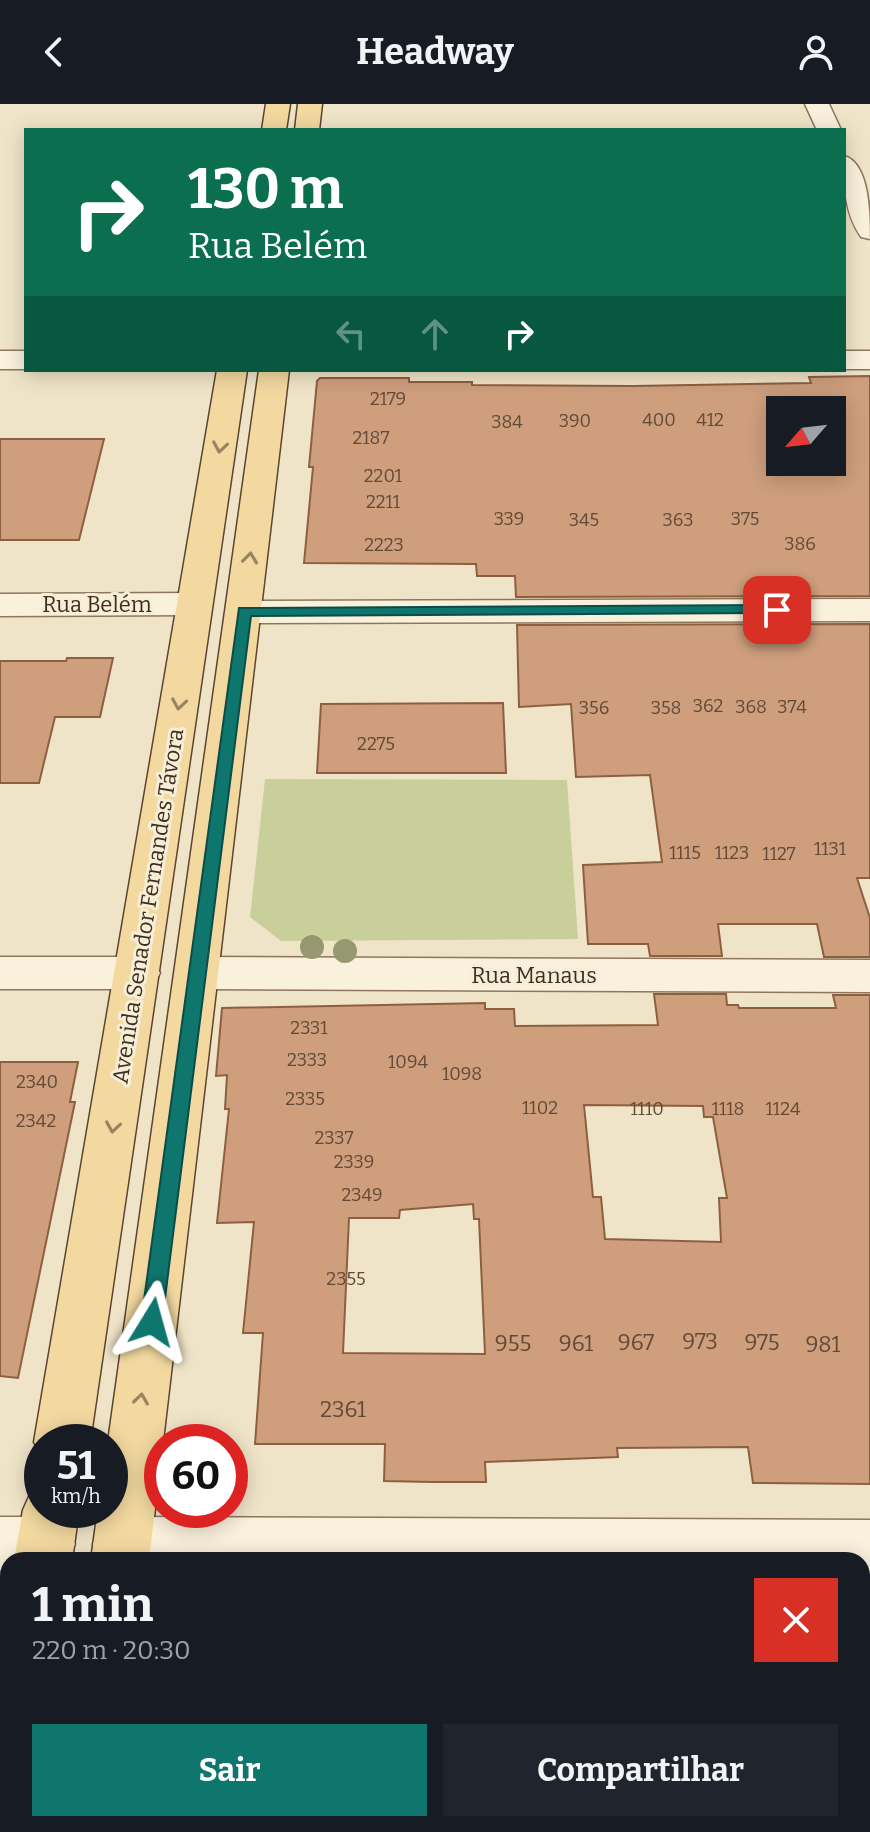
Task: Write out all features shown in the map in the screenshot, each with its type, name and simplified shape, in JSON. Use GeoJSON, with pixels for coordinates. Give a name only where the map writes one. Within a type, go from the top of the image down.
{"type":"FeatureCollection","features":[{"type":"Feature","properties":{"kind":"main road"},"geometry":{"type":"LineString","coordinates":[[274,128],[278,104]]}},
{"type":"Feature","properties":{"kind":"main road"},"geometry":{"type":"LineString","coordinates":[[307,128],[310,104]]}},
{"type":"Feature","properties":{"kind":"main road","name":"Avenida Senador Fernandes Távora"},"geometry":{"type":"LineString","coordinates":[[65,1424],[232,372]]}},
{"type":"Feature","properties":{"kind":"main road"},"geometry":{"type":"LineString","coordinates":[[121,1552],[274,372]]}},
{"type":"Feature","properties":{"kind":"street"},"geometry":{"type":"LineString","coordinates":[[817,104],[828,128]]}},
{"type":"Feature","properties":{"kind":"street"},"geometry":{"type":"LineString","coordinates":[[846,168],[870,231]]}},
{"type":"Feature","properties":{"kind":"street"},"geometry":{"type":"LineString","coordinates":[[0,360],[24,360]]}},
{"type":"Feature","properties":{"kind":"street"},"geometry":{"type":"LineString","coordinates":[[846,360],[870,360]]}},
{"type":"Feature","properties":{"kind":"street","name":"Rua Belém"},"geometry":{"type":"LineString","coordinates":[[0,605],[194,604]]}},
{"type":"Feature","properties":{"kind":"street"},"geometry":{"type":"LineString","coordinates":[[244,612],[870,610]]}},
{"type":"Feature","properties":{"kind":"street"},"geometry":{"type":"LineString","coordinates":[[0,973],[138,973]]}},
{"type":"Feature","properties":{"kind":"street","name":"Rua Manaus"},"geometry":{"type":"LineString","coordinates":[[198,973],[870,976]]}},
{"type":"Feature","properties":{"kind":"street"},"geometry":{"type":"LineString","coordinates":[[121,1552],[870,1547]]}},
{"type":"Feature","properties":{"kind":"green space"},"geometry":{"type":"Polygon","coordinates":[[[265,779],[567,780],[578,939],[281,941],[250,917],[265,779]]]}},
{"type":"Feature","properties":{"kind":"building"},"geometry":{"type":"Polygon","coordinates":[[[870,376],[870,596],[516,597],[515,576],[477,576],[476,564],[304,563],[313,467],[309,467],[317,381],[320,378],[409,378],[409,382],[472,382],[472,385],[811,383],[809,377],[870,376]]]}},
{"type":"Feature","properties":{"kind":"building"},"geometry":{"type":"Polygon","coordinates":[[[0,439],[104,439],[79,540],[0,540],[0,439]]]}},
{"type":"Feature","properties":{"kind":"building"},"geometry":{"type":"Polygon","coordinates":[[[870,624],[870,878],[857,878],[870,918],[870,957],[824,957],[817,924],[718,924],[722,956],[650,956],[648,944],[588,944],[583,865],[662,862],[650,775],[576,777],[571,704],[519,707],[517,625],[870,624]]]}},
{"type":"Feature","properties":{"kind":"building"},"geometry":{"type":"Polygon","coordinates":[[[67,658],[113,658],[100,717],[55,717],[39,783],[0,783],[0,661],[66,661],[67,658]]]}},
{"type":"Feature","properties":{"kind":"building"},"geometry":{"type":"Polygon","coordinates":[[[503,703],[506,773],[317,773],[321,704],[503,703]]]}},
{"type":"Feature","properties":{"kind":"building"},"geometry":{"type":"Polygon","coordinates":[[[654,994],[726,994],[727,1005],[738,1005],[739,1008],[836,1008],[833,995],[870,995],[870,1484],[753,1483],[748,1447],[617,1448],[618,1457],[485,1462],[486,1482],[432,1482],[384,1481],[385,1444],[255,1444],[263,1333],[243,1333],[254,1222],[217,1223],[229,1109],[225,1109],[227,1075],[216,1076],[222,1008],[485,1003],[485,1009],[514,1009],[515,1026],[658,1025],[654,994]],[[584,1105],[593,1197],[601,1197],[605,1239],[721,1242],[719,1198],[727,1198],[713,1117],[704,1117],[703,1106],[584,1105]],[[473,1204],[400,1210],[399,1218],[349,1218],[343,1353],[485,1354],[479,1219],[474,1219],[473,1204]]]}},
{"type":"Feature","properties":{"kind":"building"},"geometry":{"type":"Polygon","coordinates":[[[0,1062],[78,1062],[70,1102],[75,1102],[18,1378],[0,1376],[0,1062]]]}},
{"type":"Feature","properties":{"kind":"route"},"geometry":{"type":"LineString","coordinates":[[152,1322],[244,612],[777,610]]}}]}
